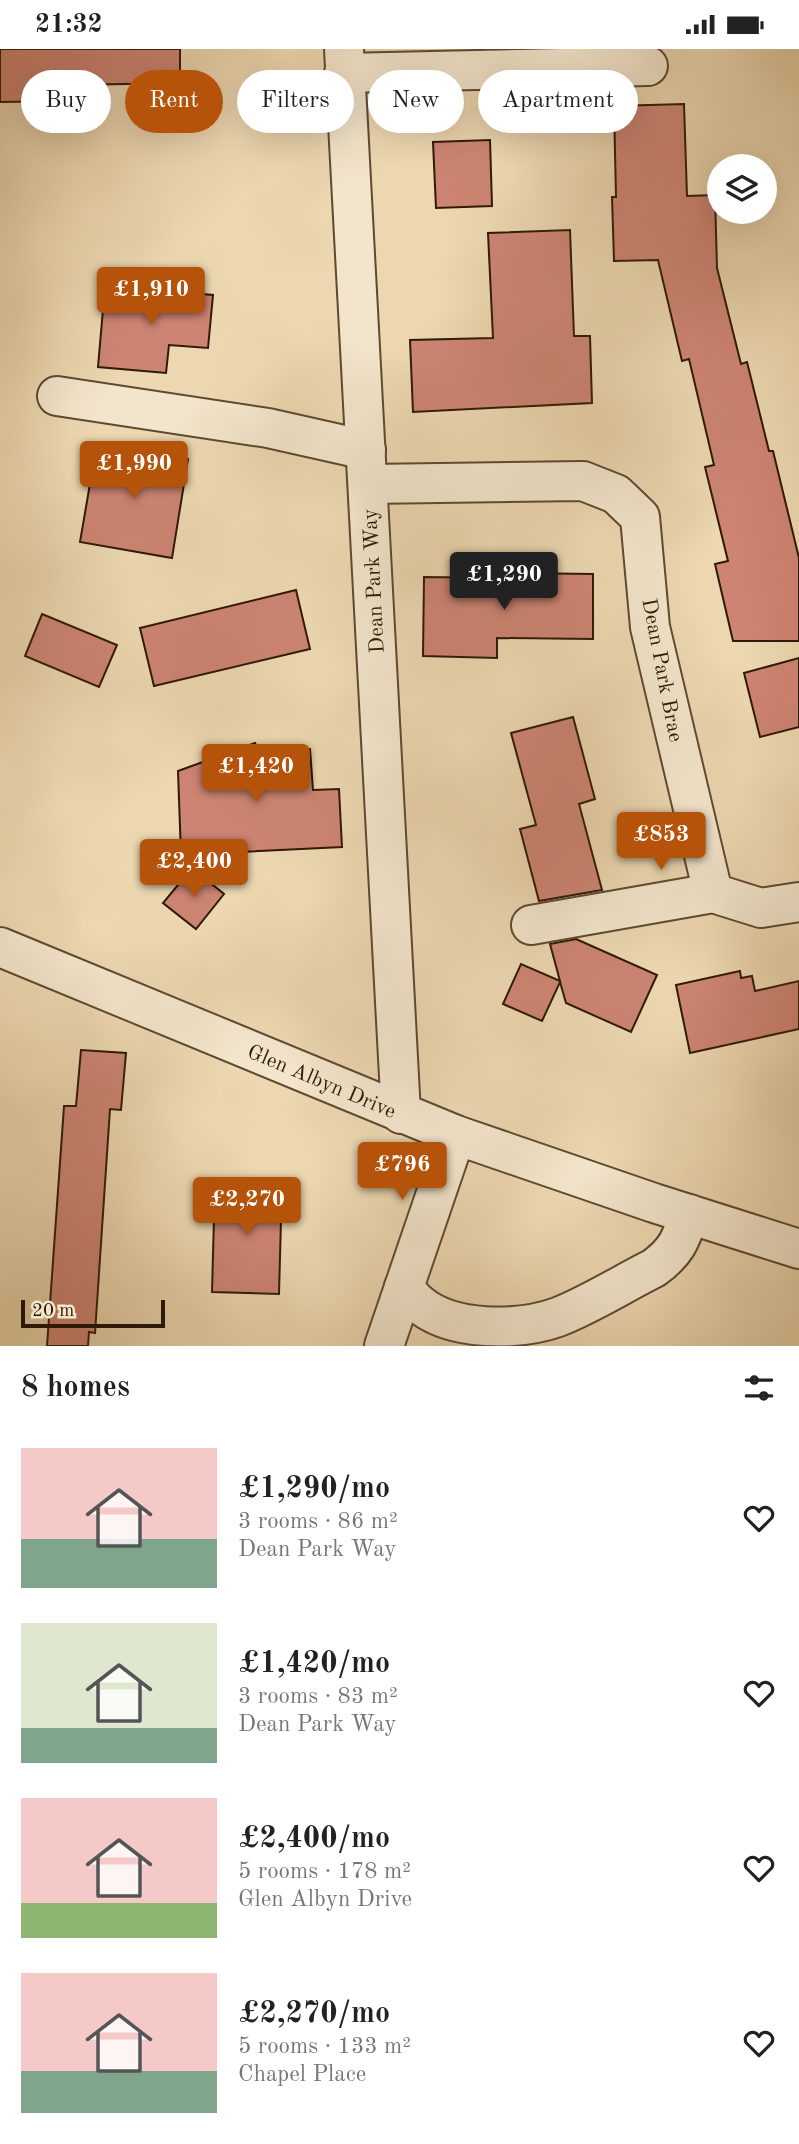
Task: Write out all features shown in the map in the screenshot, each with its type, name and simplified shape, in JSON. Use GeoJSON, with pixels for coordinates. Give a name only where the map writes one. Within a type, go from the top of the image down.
{"type":"FeatureCollection","features":[{"type":"Feature","properties":{"kind":"street"},"geometry":{"type":"LineString","coordinates":[[344,61],[648,66]]}},
{"type":"Feature","properties":{"kind":"street","name":"Dean Park Way"},"geometry":{"type":"LineString","coordinates":[[344,61],[401,1114]]}},
{"type":"Feature","properties":{"kind":"street","name":"Dean Park Brae"},"geometry":{"type":"LineString","coordinates":[[57,396],[268,428],[367,467],[583,481],[617,494],[640,517],[650,627],[713,893]]}},
{"type":"Feature","properties":{"kind":"street"},"geometry":{"type":"LineString","coordinates":[[531,925],[713,893],[761,908],[799,902]]}},
{"type":"Feature","properties":{"kind":"street","name":"Glen Albyn Drive"},"geometry":{"type":"LineString","coordinates":[[0,947],[456,1135],[799,1249]]}},
{"type":"Feature","properties":{"kind":"street"},"geometry":{"type":"LineString","coordinates":[[384,1346],[456,1135]]}},
{"type":"Feature","properties":{"kind":"street"},"geometry":{"type":"LineString","coordinates":[[404,1287],[419,1304],[452,1320],[506,1327],[526,1325],[557,1317],[654,1268],[676,1248],[689,1214]]}},
{"type":"Feature","properties":{"kind":"building"},"geometry":{"type":"Polygon","coordinates":[[[0,49],[180,49],[180,70],[125,70],[125,84],[111,84],[111,70],[21,70],[21,102],[0,102],[0,49]]]}},
{"type":"Feature","properties":{"kind":"building"},"geometry":{"type":"Polygon","coordinates":[[[684,104],[687,196],[707,195],[707,224],[716,224],[717,268],[741,364],[747,362],[769,451],[773,451],[799,558],[799,641],[733,641],[715,564],[728,561],[705,467],[714,465],[689,359],[682,361],[658,260],[614,261],[612,197],[616,197],[615,133],[638,133],[638,105],[684,104]]]}},
{"type":"Feature","properties":{"kind":"building"},"geometry":{"type":"Polygon","coordinates":[[[490,140],[492,206],[436,208],[433,142],[490,140]]]}},
{"type":"Feature","properties":{"kind":"building"},"geometry":{"type":"Polygon","coordinates":[[[570,230],[574,336],[590,336],[592,403],[413,412],[410,340],[493,338],[488,233],[570,230]]]}},
{"type":"Feature","properties":{"kind":"building"},"geometry":{"type":"Polygon","coordinates":[[[105,286],[213,295],[208,348],[169,345],[166,373],[98,367],[105,286]]]}},
{"type":"Feature","properties":{"kind":"building"},"geometry":{"type":"Polygon","coordinates":[[[97,443],[188,459],[172,558],[80,542],[97,443]]]}},
{"type":"Feature","properties":{"kind":"building"},"geometry":{"type":"Polygon","coordinates":[[[517,573],[593,574],[593,639],[497,638],[497,658],[423,656],[424,577],[517,578],[517,573]]]}},
{"type":"Feature","properties":{"kind":"building"},"geometry":{"type":"Polygon","coordinates":[[[296,590],[310,649],[154,686],[140,628],[296,590]]]}},
{"type":"Feature","properties":{"kind":"building"},"geometry":{"type":"Polygon","coordinates":[[[42,614],[117,645],[99,687],[25,656],[42,614]]]}},
{"type":"Feature","properties":{"kind":"building"},"geometry":{"type":"Polygon","coordinates":[[[799,658],[799,727],[760,737],[744,673],[799,658]]]}},
{"type":"Feature","properties":{"kind":"building"},"geometry":{"type":"Polygon","coordinates":[[[573,717],[595,799],[579,804],[602,890],[539,901],[520,829],[536,825],[511,733],[573,717]]]}},
{"type":"Feature","properties":{"kind":"building"},"geometry":{"type":"Polygon","coordinates":[[[255,743],[259,752],[310,749],[313,790],[339,789],[342,847],[181,855],[178,771],[255,743]]]}},
{"type":"Feature","properties":{"kind":"building"},"geometry":{"type":"Polygon","coordinates":[[[192,868],[224,894],[196,929],[163,903],[192,868]]]}},
{"type":"Feature","properties":{"kind":"building"},"geometry":{"type":"Polygon","coordinates":[[[576,939],[657,975],[631,1032],[566,1003],[560,982],[542,1021],[503,1004],[521,964],[560,981],[550,944],[576,939]]]}},
{"type":"Feature","properties":{"kind":"building"},"geometry":{"type":"Polygon","coordinates":[[[740,971],[741,978],[752,976],[755,991],[799,981],[799,1029],[690,1053],[676,985],[740,971]]]}},
{"type":"Feature","properties":{"kind":"building"},"geometry":{"type":"Polygon","coordinates":[[[81,1050],[126,1053],[121,1110],[110,1109],[95,1333],[89,1332],[88,1346],[47,1346],[64,1106],[76,1106],[81,1050]]]}},
{"type":"Feature","properties":{"kind":"building"},"geometry":{"type":"Polygon","coordinates":[[[215,1181],[282,1183],[279,1294],[212,1292],[215,1181]]]}}]}
